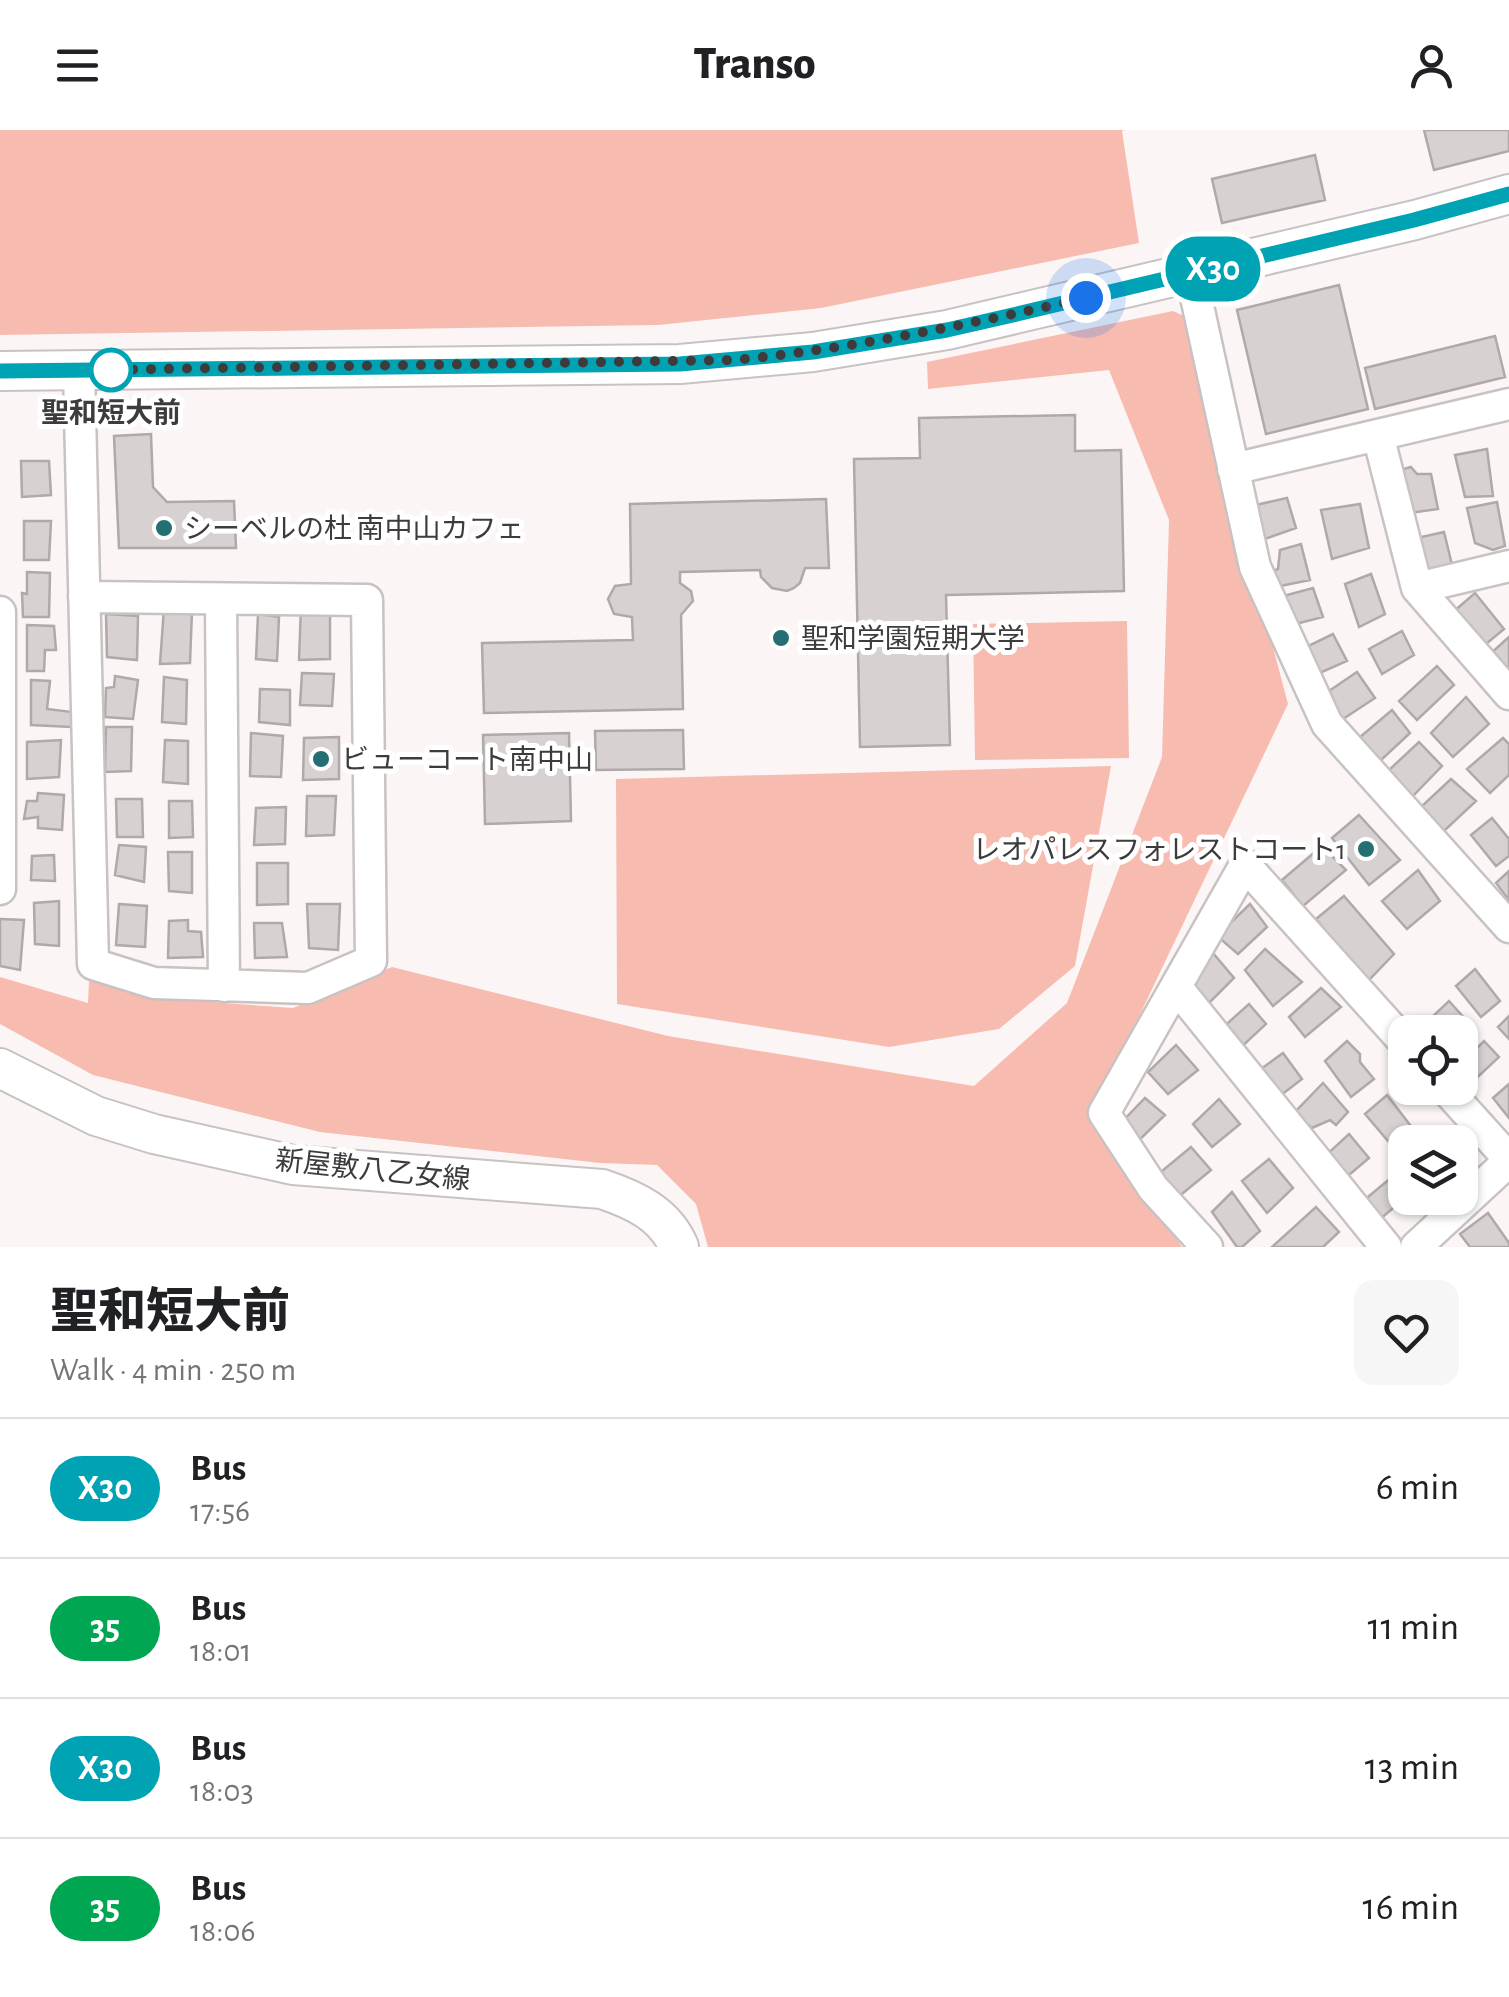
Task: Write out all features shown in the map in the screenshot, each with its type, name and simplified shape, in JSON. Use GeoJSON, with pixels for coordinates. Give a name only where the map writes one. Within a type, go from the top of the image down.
{"type":"FeatureCollection","features":[{"type":"Feature","properties":{"kind":"street"},"geometry":{"type":"LineString","coordinates":[[0,371],[736,360],[813,352],[947,330],[1509,194]]}},
{"type":"Feature","properties":{"kind":"street"},"geometry":{"type":"LineString","coordinates":[[1191,274],[1256,567],[1327,724],[1509,927]]}},
{"type":"Feature","properties":{"kind":"street"},"geometry":{"type":"LineString","coordinates":[[79,370],[84,597],[94,964],[154,983],[308,988],[371,961],[366,600],[84,597]]}},
{"type":"Feature","properties":{"kind":"street"},"geometry":{"type":"LineString","coordinates":[[1233,469],[1509,404]]}},
{"type":"Feature","properties":{"kind":"street"},"geometry":{"type":"LineString","coordinates":[[1378,435],[1418,588],[1509,694]]}},
{"type":"Feature","properties":{"kind":"street"},"geometry":{"type":"LineString","coordinates":[[1418,588],[1509,566]]}},
{"type":"Feature","properties":{"kind":"street"},"geometry":{"type":"LineString","coordinates":[[221,600],[224,986]]}},
{"type":"Feature","properties":{"kind":"street"},"geometry":{"type":"LineString","coordinates":[[0,612],[0,889]]}},
{"type":"Feature","properties":{"kind":"street"},"geometry":{"type":"LineString","coordinates":[[1208,1247],[1153,1188],[1104,1113],[1245,865],[1388,1024]]}},
{"type":"Feature","properties":{"kind":"street"},"geometry":{"type":"LineString","coordinates":[[1177,988],[1386,1247]]}},
{"type":"Feature","properties":{"kind":"street","name":"新屋敷八乙女線"},"geometry":{"type":"LineString","coordinates":[[0,1068],[96,1116],[154,1134],[293,1165],[602,1189],[630,1198],[665,1221],[679,1247]]}},
{"type":"Feature","properties":{"kind":"street"},"geometry":{"type":"LineString","coordinates":[[1416,1247],[1509,1160],[1460,1105]]}},
{"type":"Feature","properties":{"kind":"shaded area"},"geometry":{"type":"Polygon","coordinates":[[[0,130],[1125,130],[1122,131],[1139,243],[821,308],[658,325],[0,335],[0,130]]]}},
{"type":"Feature","properties":{"kind":"shaded area"},"geometry":{"type":"Polygon","coordinates":[[[1173,311],[1184,316],[1190,332],[1288,704],[1091,1117],[1182,1247],[708,1247],[696,1204],[657,1165],[600,1163],[320,1132],[93,1075],[0,1024],[0,977],[88,1003],[89,981],[155,998],[293,1008],[392,967],[668,1036],[974,1086],[1067,1003],[1162,757],[1169,520],[1109,370],[928,389],[927,362],[1173,311]]]}},
{"type":"Feature","properties":{"kind":"shaded area"},"geometry":{"type":"Polygon","coordinates":[[[1127,621],[1129,758],[975,760],[973,624],[1127,621]]]}},
{"type":"Feature","properties":{"kind":"shaded area"},"geometry":{"type":"Polygon","coordinates":[[[1111,766],[1075,966],[999,1029],[889,1047],[617,1004],[616,779],[1111,766]]]}},
{"type":"Feature","properties":{"kind":"building"},"geometry":{"type":"Polygon","coordinates":[[[1424,130],[1509,130],[1509,151],[1434,170],[1424,130]]]}},
{"type":"Feature","properties":{"kind":"building"},"geometry":{"type":"Polygon","coordinates":[[[1315,155],[1325,200],[1222,223],[1212,179],[1315,155]]]}},
{"type":"Feature","properties":{"kind":"building"},"geometry":{"type":"Polygon","coordinates":[[[1339,285],[1368,409],[1266,434],[1237,310],[1339,285]]]}},
{"type":"Feature","properties":{"kind":"building"},"geometry":{"type":"Polygon","coordinates":[[[1495,336],[1505,377],[1375,409],[1365,368],[1495,336]]]}},
{"type":"Feature","properties":{"kind":"building"},"geometry":{"type":"Polygon","coordinates":[[[1075,415],[1075,451],[1121,450],[1124,591],[946,595],[950,745],[860,747],[854,459],[920,458],[919,418],[1075,415]]]}},
{"type":"Feature","properties":{"kind":"building"},"geometry":{"type":"Polygon","coordinates":[[[151,434],[153,487],[167,502],[234,501],[236,548],[119,548],[114,436],[151,434]]]}},
{"type":"Feature","properties":{"kind":"building"},"geometry":{"type":"Polygon","coordinates":[[[1487,449],[1493,496],[1465,497],[1455,455],[1487,449]]]}},
{"type":"Feature","properties":{"kind":"building"},"geometry":{"type":"Polygon","coordinates":[[[21,461],[49,461],[51,495],[22,497],[21,461]]]}},
{"type":"Feature","properties":{"kind":"building"},"geometry":{"type":"Polygon","coordinates":[[[1411,467],[1417,474],[1431,474],[1438,509],[1409,513],[1396,471],[1411,467]]]}},
{"type":"Feature","properties":{"kind":"building"},"geometry":{"type":"Polygon","coordinates":[[[1287,498],[1296,528],[1262,540],[1256,505],[1287,498]]]}},
{"type":"Feature","properties":{"kind":"building"},"geometry":{"type":"Polygon","coordinates":[[[826,499],[829,568],[805,568],[794,588],[772,588],[761,577],[760,570],[680,572],[680,583],[691,591],[693,601],[681,615],[683,709],[484,713],[482,643],[633,640],[632,617],[614,614],[608,599],[615,586],[631,584],[630,504],[826,499]]]}},
{"type":"Feature","properties":{"kind":"building"},"geometry":{"type":"Polygon","coordinates":[[[1497,502],[1505,546],[1493,550],[1475,543],[1467,508],[1497,502]]]}},
{"type":"Feature","properties":{"kind":"building"},"geometry":{"type":"Polygon","coordinates":[[[1360,504],[1369,548],[1332,559],[1321,510],[1360,504]]]}},
{"type":"Feature","properties":{"kind":"building"},"geometry":{"type":"Polygon","coordinates":[[[24,521],[51,521],[49,560],[24,560],[24,521]]]}},
{"type":"Feature","properties":{"kind":"building"},"geometry":{"type":"Polygon","coordinates":[[[1444,532],[1453,569],[1424,576],[1417,538],[1444,532]]]}},
{"type":"Feature","properties":{"kind":"building"},"geometry":{"type":"Polygon","coordinates":[[[1301,544],[1310,580],[1275,587],[1270,572],[1278,569],[1280,550],[1301,544]]]}},
{"type":"Feature","properties":{"kind":"building"},"geometry":{"type":"Polygon","coordinates":[[[27,572],[50,573],[49,617],[23,617],[22,593],[27,594],[27,572]]]}},
{"type":"Feature","properties":{"kind":"building"},"geometry":{"type":"Polygon","coordinates":[[[1371,574],[1385,614],[1359,627],[1345,584],[1371,574]]]}},
{"type":"Feature","properties":{"kind":"building"},"geometry":{"type":"Polygon","coordinates":[[[1313,588],[1323,617],[1292,625],[1283,596],[1313,588]]]}},
{"type":"Feature","properties":{"kind":"building"},"geometry":{"type":"Polygon","coordinates":[[[1475,593],[1504,629],[1480,649],[1452,613],[1475,593]]]}},
{"type":"Feature","properties":{"kind":"building"},"geometry":{"type":"Polygon","coordinates":[[[301,606],[330,607],[330,659],[299,660],[301,606]]]}},
{"type":"Feature","properties":{"kind":"building"},"geometry":{"type":"Polygon","coordinates":[[[164,608],[192,611],[190,663],[160,664],[164,608]]]}},
{"type":"Feature","properties":{"kind":"building"},"geometry":{"type":"Polygon","coordinates":[[[106,614],[138,616],[137,660],[107,657],[106,614]]]}},
{"type":"Feature","properties":{"kind":"building"},"geometry":{"type":"Polygon","coordinates":[[[258,614],[279,617],[277,661],[256,659],[258,614]]]}},
{"type":"Feature","properties":{"kind":"building"},"geometry":{"type":"Polygon","coordinates":[[[27,625],[54,626],[56,650],[45,650],[44,671],[27,671],[27,625]]]}},
{"type":"Feature","properties":{"kind":"building"},"geometry":{"type":"Polygon","coordinates":[[[1402,631],[1414,655],[1382,674],[1369,649],[1402,631]]]}},
{"type":"Feature","properties":{"kind":"building"},"geometry":{"type":"Polygon","coordinates":[[[1333,634],[1347,661],[1315,675],[1304,648],[1333,634]]]}},
{"type":"Feature","properties":{"kind":"building"},"geometry":{"type":"Polygon","coordinates":[[[1509,637],[1509,672],[1490,654],[1509,637]]]}},
{"type":"Feature","properties":{"kind":"building"},"geometry":{"type":"Polygon","coordinates":[[[1437,666],[1454,685],[1417,720],[1399,701],[1437,666]]]}},
{"type":"Feature","properties":{"kind":"building"},"geometry":{"type":"Polygon","coordinates":[[[1357,672],[1375,698],[1343,719],[1326,693],[1357,672]]]}},
{"type":"Feature","properties":{"kind":"building"},"geometry":{"type":"Polygon","coordinates":[[[302,673],[334,674],[332,706],[300,705],[302,673]]]}},
{"type":"Feature","properties":{"kind":"building"},"geometry":{"type":"Polygon","coordinates":[[[115,676],[138,680],[133,719],[105,717],[106,688],[114,687],[115,676]]]}},
{"type":"Feature","properties":{"kind":"building"},"geometry":{"type":"Polygon","coordinates":[[[164,677],[187,680],[186,724],[162,722],[164,677]]]}},
{"type":"Feature","properties":{"kind":"building"},"geometry":{"type":"Polygon","coordinates":[[[31,680],[50,681],[47,709],[72,712],[71,727],[31,725],[31,680]]]}},
{"type":"Feature","properties":{"kind":"building"},"geometry":{"type":"Polygon","coordinates":[[[260,689],[290,690],[290,725],[259,722],[260,689]]]}},
{"type":"Feature","properties":{"kind":"building"},"geometry":{"type":"Polygon","coordinates":[[[1466,697],[1489,724],[1453,757],[1431,733],[1466,697]]]}},
{"type":"Feature","properties":{"kind":"building"},"geometry":{"type":"Polygon","coordinates":[[[1392,710],[1410,733],[1379,762],[1359,738],[1392,710]]]}},
{"type":"Feature","properties":{"kind":"building"},"geometry":{"type":"Polygon","coordinates":[[[106,727],[132,727],[131,771],[105,772],[106,727]]]}},
{"type":"Feature","properties":{"kind":"building"},"geometry":{"type":"Polygon","coordinates":[[[683,730],[684,769],[596,770],[595,731],[683,730]]]}},
{"type":"Feature","properties":{"kind":"building"},"geometry":{"type":"Polygon","coordinates":[[[251,733],[283,736],[281,777],[250,776],[251,733]]]}},
{"type":"Feature","properties":{"kind":"building"},"geometry":{"type":"Polygon","coordinates":[[[569,733],[571,821],[485,824],[483,735],[569,733]]]}},
{"type":"Feature","properties":{"kind":"building","name":"ビューコート南中山"},"geometry":{"type":"Polygon","coordinates":[[[339,737],[339,779],[303,780],[304,738],[339,737]]]}},
{"type":"Feature","properties":{"kind":"building"},"geometry":{"type":"Polygon","coordinates":[[[1503,738],[1509,744],[1509,775],[1490,793],[1467,769],[1503,738]]]}},
{"type":"Feature","properties":{"kind":"building"},"geometry":{"type":"Polygon","coordinates":[[[61,740],[59,777],[27,779],[27,742],[61,740]]]}},
{"type":"Feature","properties":{"kind":"building"},"geometry":{"type":"Polygon","coordinates":[[[165,740],[188,741],[188,784],[163,782],[165,740]]]}},
{"type":"Feature","properties":{"kind":"building"},"geometry":{"type":"Polygon","coordinates":[[[1419,742],[1442,766],[1412,797],[1388,771],[1419,742]]]}},
{"type":"Feature","properties":{"kind":"building"},"geometry":{"type":"Polygon","coordinates":[[[1451,779],[1476,801],[1444,831],[1421,807],[1451,779]]]}},
{"type":"Feature","properties":{"kind":"building"},"geometry":{"type":"Polygon","coordinates":[[[38,793],[64,795],[62,830],[38,828],[38,817],[24,819],[27,801],[37,801],[38,793]]]}},
{"type":"Feature","properties":{"kind":"building"},"geometry":{"type":"Polygon","coordinates":[[[307,796],[336,796],[334,835],[306,836],[307,796]]]}},
{"type":"Feature","properties":{"kind":"building"},"geometry":{"type":"Polygon","coordinates":[[[116,799],[142,799],[143,837],[117,837],[116,799]]]}},
{"type":"Feature","properties":{"kind":"building"},"geometry":{"type":"Polygon","coordinates":[[[169,801],[192,801],[193,837],[169,838],[169,801]]]}},
{"type":"Feature","properties":{"kind":"building"},"geometry":{"type":"Polygon","coordinates":[[[286,807],[285,844],[254,845],[256,808],[286,807]]]}},
{"type":"Feature","properties":{"kind":"building","name":"レオパレスフォレストコート1"},"geometry":{"type":"Polygon","coordinates":[[[1359,815],[1400,860],[1369,885],[1332,838],[1359,815]]]}},
{"type":"Feature","properties":{"kind":"building"},"geometry":{"type":"Polygon","coordinates":[[[1492,818],[1509,839],[1509,856],[1496,866],[1471,835],[1492,818]]]}},
{"type":"Feature","properties":{"kind":"building"},"geometry":{"type":"Polygon","coordinates":[[[119,845],[146,847],[144,882],[115,875],[119,845]]]}},
{"type":"Feature","properties":{"kind":"building"},"geometry":{"type":"Polygon","coordinates":[[[1322,846],[1346,870],[1303,906],[1282,880],[1322,846]]]}},
{"type":"Feature","properties":{"kind":"building"},"geometry":{"type":"Polygon","coordinates":[[[168,852],[192,852],[192,893],[169,891],[168,852]]]}},
{"type":"Feature","properties":{"kind":"building"},"geometry":{"type":"Polygon","coordinates":[[[54,855],[55,881],[31,880],[32,856],[54,855]]]}},
{"type":"Feature","properties":{"kind":"building"},"geometry":{"type":"Polygon","coordinates":[[[257,863],[288,863],[288,904],[257,905],[257,863]]]}},
{"type":"Feature","properties":{"kind":"building"},"geometry":{"type":"Polygon","coordinates":[[[1418,870],[1440,901],[1407,929],[1382,901],[1418,870]]]}},
{"type":"Feature","properties":{"kind":"building"},"geometry":{"type":"Polygon","coordinates":[[[1509,871],[1509,900],[1496,883],[1509,871]]]}},
{"type":"Feature","properties":{"kind":"building"},"geometry":{"type":"Polygon","coordinates":[[[1344,896],[1394,954],[1367,982],[1316,919],[1344,896]]]}},
{"type":"Feature","properties":{"kind":"building"},"geometry":{"type":"Polygon","coordinates":[[[59,901],[59,946],[35,944],[34,903],[59,901]]]}},
{"type":"Feature","properties":{"kind":"building"},"geometry":{"type":"Polygon","coordinates":[[[119,904],[147,906],[145,947],[116,945],[119,904]]]}},
{"type":"Feature","properties":{"kind":"building"},"geometry":{"type":"Polygon","coordinates":[[[307,904],[340,904],[338,950],[309,948],[307,904]]]}},
{"type":"Feature","properties":{"kind":"building"},"geometry":{"type":"Polygon","coordinates":[[[1250,904],[1267,927],[1238,954],[1217,936],[1250,904]]]}},
{"type":"Feature","properties":{"kind":"building"},"geometry":{"type":"Polygon","coordinates":[[[0,919],[24,920],[20,970],[0,966],[0,919]]]}},
{"type":"Feature","properties":{"kind":"building"},"geometry":{"type":"Polygon","coordinates":[[[188,920],[188,931],[201,932],[203,957],[168,958],[169,921],[188,920]]]}},
{"type":"Feature","properties":{"kind":"building"},"geometry":{"type":"Polygon","coordinates":[[[254,923],[282,923],[287,957],[255,958],[254,923]]]}},
{"type":"Feature","properties":{"kind":"building"},"geometry":{"type":"Polygon","coordinates":[[[1265,949],[1302,982],[1273,1006],[1245,970],[1265,949]]]}},
{"type":"Feature","properties":{"kind":"building"},"geometry":{"type":"Polygon","coordinates":[[[1213,953],[1234,978],[1205,1007],[1188,994],[1213,953]]]}},
{"type":"Feature","properties":{"kind":"building"},"geometry":{"type":"Polygon","coordinates":[[[1475,969],[1500,1001],[1481,1017],[1456,986],[1475,969]]]}},
{"type":"Feature","properties":{"kind":"building"},"geometry":{"type":"Polygon","coordinates":[[[1321,988],[1341,1007],[1305,1037],[1289,1017],[1321,988]]]}},
{"type":"Feature","properties":{"kind":"building"},"geometry":{"type":"Polygon","coordinates":[[[1449,1001],[1462,1015],[1434,1015],[1449,1001]]]}},
{"type":"Feature","properties":{"kind":"building"},"geometry":{"type":"Polygon","coordinates":[[[1249,1004],[1266,1024],[1236,1052],[1219,1031],[1249,1004]]]}},
{"type":"Feature","properties":{"kind":"building"},"geometry":{"type":"Polygon","coordinates":[[[1509,1016],[1509,1039],[1498,1027],[1509,1016]]]}},
{"type":"Feature","properties":{"kind":"building"},"geometry":{"type":"Polygon","coordinates":[[[1347,1041],[1360,1054],[1360,1062],[1374,1079],[1351,1097],[1325,1061],[1347,1041]]]}},
{"type":"Feature","properties":{"kind":"building"},"geometry":{"type":"Polygon","coordinates":[[[1484,1041],[1499,1057],[1478,1077],[1478,1047],[1484,1041]]]}},
{"type":"Feature","properties":{"kind":"building"},"geometry":{"type":"Polygon","coordinates":[[[1176,1045],[1198,1070],[1168,1094],[1148,1072],[1176,1045]]]}},
{"type":"Feature","properties":{"kind":"building"},"geometry":{"type":"Polygon","coordinates":[[[1283,1053],[1302,1079],[1276,1099],[1254,1074],[1283,1053]]]}},
{"type":"Feature","properties":{"kind":"building"},"geometry":{"type":"Polygon","coordinates":[[[1323,1083],[1348,1112],[1336,1125],[1330,1120],[1312,1128],[1294,1113],[1323,1083]]]}},
{"type":"Feature","properties":{"kind":"building"},"geometry":{"type":"Polygon","coordinates":[[[1509,1084],[1509,1118],[1493,1098],[1509,1084]]]}},
{"type":"Feature","properties":{"kind":"building"},"geometry":{"type":"Polygon","coordinates":[[[1387,1095],[1388,1105],[1395,1105],[1410,1125],[1388,1125],[1388,1141],[1365,1114],[1387,1095]]]}},
{"type":"Feature","properties":{"kind":"building"},"geometry":{"type":"Polygon","coordinates":[[[1145,1098],[1165,1115],[1133,1146],[1117,1127],[1145,1098]]]}},
{"type":"Feature","properties":{"kind":"building"},"geometry":{"type":"Polygon","coordinates":[[[1219,1099],[1240,1124],[1212,1147],[1193,1124],[1219,1099]]]}},
{"type":"Feature","properties":{"kind":"building"},"geometry":{"type":"Polygon","coordinates":[[[1349,1134],[1369,1158],[1343,1180],[1324,1157],[1349,1134]]]}},
{"type":"Feature","properties":{"kind":"building"},"geometry":{"type":"Polygon","coordinates":[[[1191,1147],[1211,1170],[1177,1198],[1156,1176],[1191,1147]]]}},
{"type":"Feature","properties":{"kind":"building"},"geometry":{"type":"Polygon","coordinates":[[[1269,1159],[1293,1188],[1267,1213],[1242,1181],[1269,1159]]]}},
{"type":"Feature","properties":{"kind":"building"},"geometry":{"type":"Polygon","coordinates":[[[1388,1180],[1388,1212],[1378,1221],[1363,1201],[1388,1180]]]}},
{"type":"Feature","properties":{"kind":"building"},"geometry":{"type":"Polygon","coordinates":[[[1232,1192],[1260,1231],[1242,1247],[1237,1247],[1212,1212],[1232,1192]]]}},
{"type":"Feature","properties":{"kind":"building"},"geometry":{"type":"Polygon","coordinates":[[[1316,1207],[1339,1232],[1323,1247],[1272,1247],[1316,1207]]]}},
{"type":"Feature","properties":{"kind":"building"},"geometry":{"type":"Polygon","coordinates":[[[1488,1213],[1509,1247],[1470,1247],[1460,1234],[1488,1213]]]}},
{"type":"Feature","properties":{"kind":"bus line","name":"X30"},"geometry":{"type":"LineString","coordinates":[[0,371],[680,364],[813,352],[947,330],[1509,194]]}},
{"type":"Feature","properties":{"kind":"place","name":"聖和短大前"},"geometry":{"type":"Point","coordinates":[111,370]}},
{"type":"Feature","properties":{"kind":"place","name":"シーベルの杜 南中山カフェ"},"geometry":{"type":"Point","coordinates":[164,528]}},
{"type":"Feature","properties":{"kind":"place","name":"聖和学園短期大学"},"geometry":{"type":"Point","coordinates":[781,638]}},
{"type":"Feature","properties":{"kind":"place","name":"ビューコート南中山"},"geometry":{"type":"Point","coordinates":[321,759]}},
{"type":"Feature","properties":{"kind":"place","name":"レオパレスフォレストコート1"},"geometry":{"type":"Point","coordinates":[1366,849]}},
{"type":"Feature","properties":{"kind":"route"},"geometry":{"type":"LineString","coordinates":[[111,370],[95,370],[680,364],[736,360],[947,330],[1086,298]]}}]}
